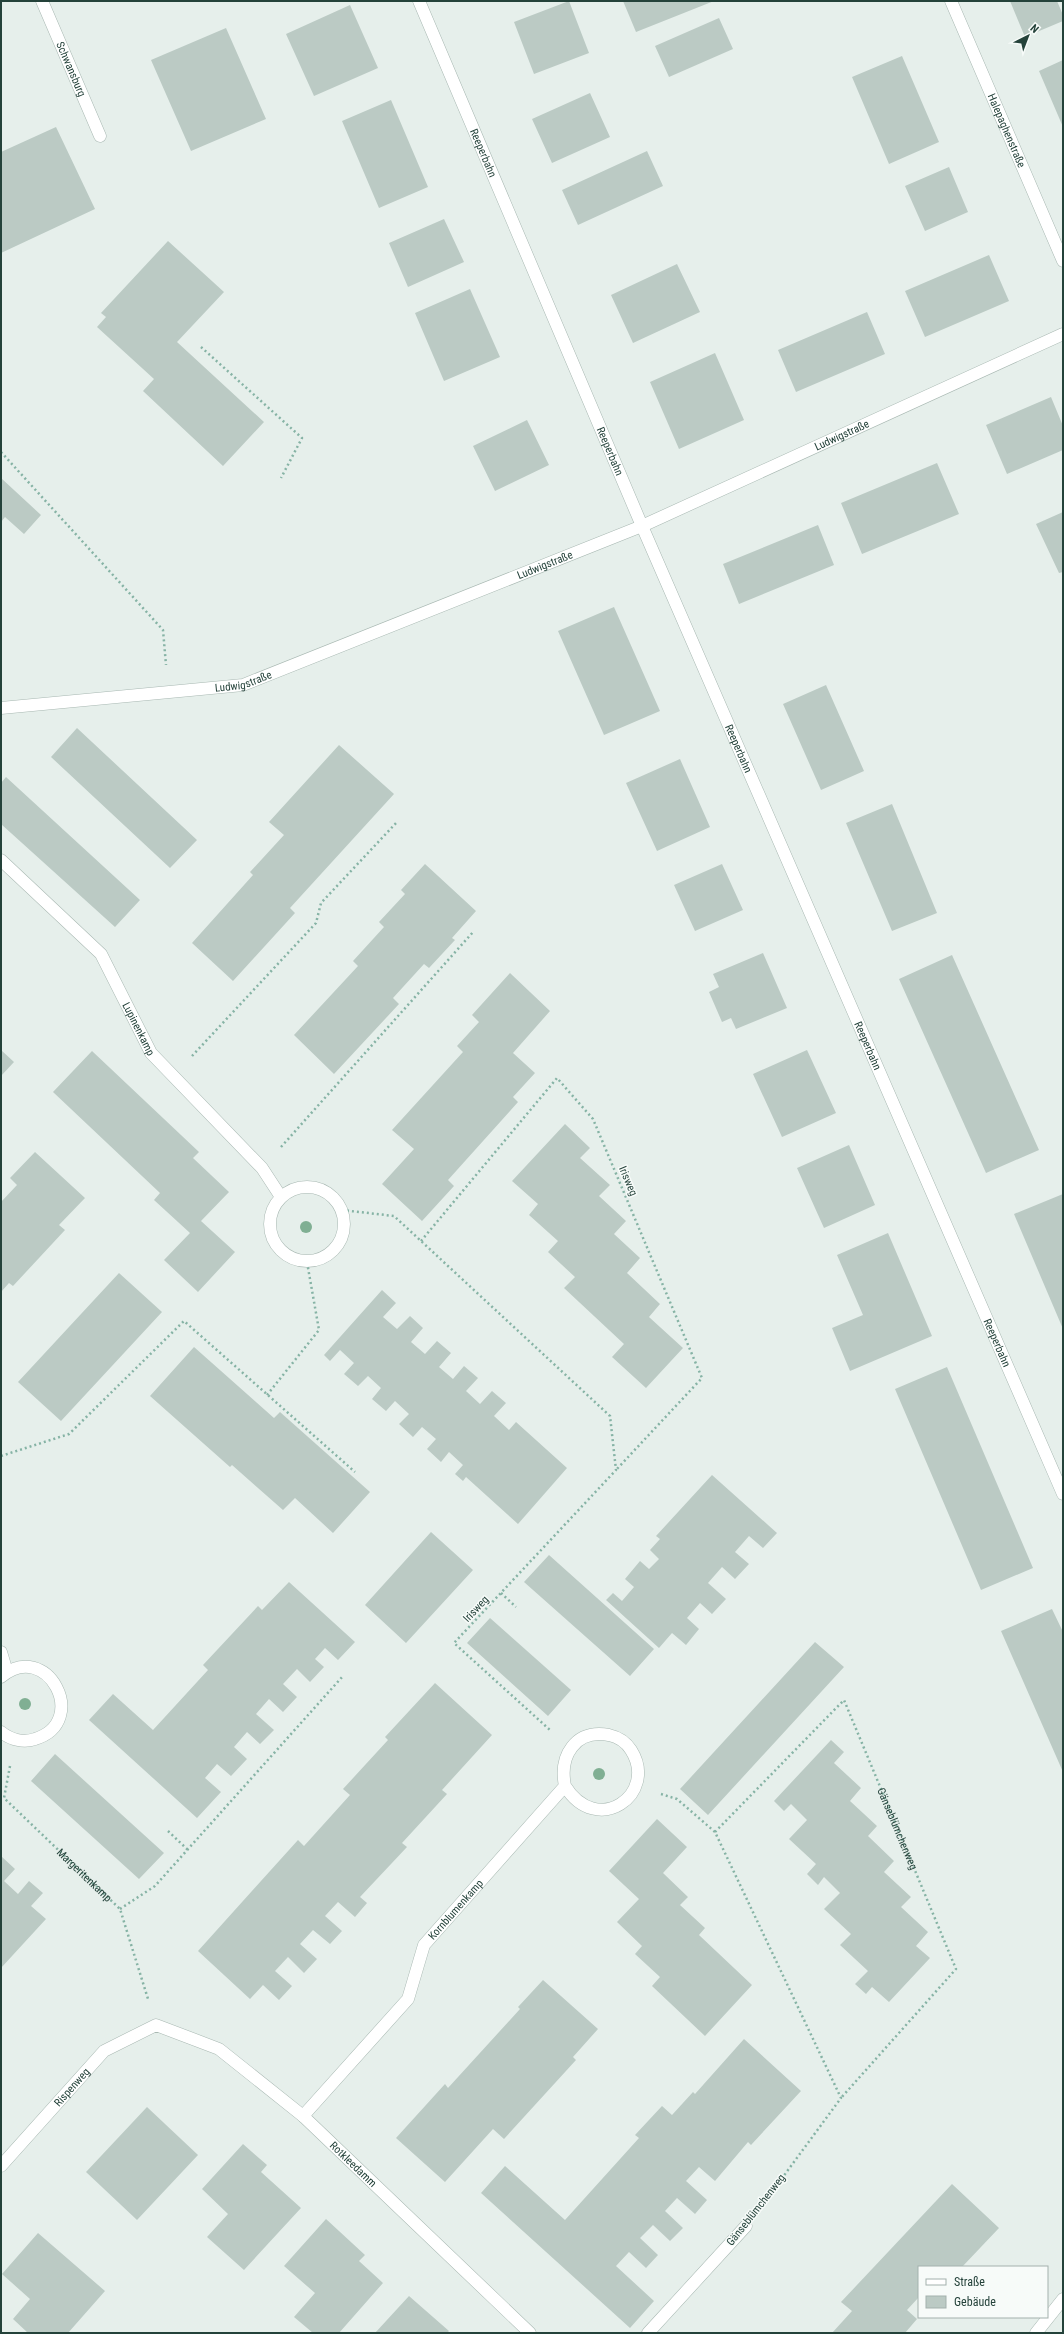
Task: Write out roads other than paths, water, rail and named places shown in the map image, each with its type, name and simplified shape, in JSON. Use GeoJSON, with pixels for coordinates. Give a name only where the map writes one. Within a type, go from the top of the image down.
{"type":"FeatureCollection","features":[{"type":"Feature","properties":{"kind":"street","name":"Schwansburg"},"geometry":{"type":"LineString","coordinates":[[42,1],[100,136]]}},
{"type":"Feature","properties":{"kind":"street","name":"Reeperbahn"},"geometry":{"type":"LineString","coordinates":[[419,1],[642,526],[1063,1494]]}},
{"type":"Feature","properties":{"kind":"street","name":"Halepaghenstraße"},"geometry":{"type":"LineString","coordinates":[[951,1],[1063,261]]}},
{"type":"Feature","properties":{"kind":"street","name":"Ludwigstraße"},"geometry":{"type":"LineString","coordinates":[[1,708],[243,686],[642,526],[1063,334]]}},
{"type":"Feature","properties":{"kind":"street","name":"Lupinenkamp"},"geometry":{"type":"LineString","coordinates":[[1,860],[101,954],[151,1053],[262,1168],[281,1197]]}},
{"type":"Feature","properties":{"kind":"street"},"geometry":{"type":"LineString","coordinates":[[307,1186],[322,1189],[334,1197],[342,1210],[344,1224],[342,1238],[333,1251],[321,1259],[307,1262],[292,1258],[280,1250],[272,1238],[270,1223],[272,1209],[281,1197],[293,1189],[307,1186]]}},
{"type":"Feature","properties":{"kind":"street"},"geometry":{"type":"LineString","coordinates":[[1,1652],[4,1674],[20,1667],[35,1668],[48,1675],[57,1686],[62,1700],[61,1714],[54,1727],[43,1737],[29,1741],[15,1740],[1,1732]]}},
{"type":"Feature","properties":{"kind":"street"},"geometry":{"type":"LineString","coordinates":[[600,1734],[615,1736],[628,1745],[636,1758],[639,1773],[635,1787],[627,1800],[614,1808],[599,1810],[585,1807],[572,1798],[565,1786],[562,1772],[565,1758],[572,1746],[585,1737],[600,1734]]}},
{"type":"Feature","properties":{"kind":"street","name":"Kornblumenkamp"},"geometry":{"type":"LineString","coordinates":[[303,2116],[408,1999],[424,1945],[565,1786]]}},
{"type":"Feature","properties":{"kind":"street","name":"Rotkleedamm"},"geometry":{"type":"LineString","coordinates":[[156,2025],[219,2049],[303,2116],[530,2333]]}},
{"type":"Feature","properties":{"kind":"street","name":"Rispenweg"},"geometry":{"type":"LineString","coordinates":[[1,2166],[104,2051],[156,2025]]}},
{"type":"Feature","properties":{"kind":"street","name":"Gänseblümchenweg"},"geometry":{"type":"LineString","coordinates":[[648,2333],[746,2226]]}},
{"type":"Feature","properties":{"kind":"street"},"geometry":{"type":"LineString","coordinates":[[1048,2317],[1063,2298]]}},
{"type":"Feature","properties":{"kind":"street"},"geometry":{"type":"LineString","coordinates":[[1036,2333],[1048,2318]]}}]}
